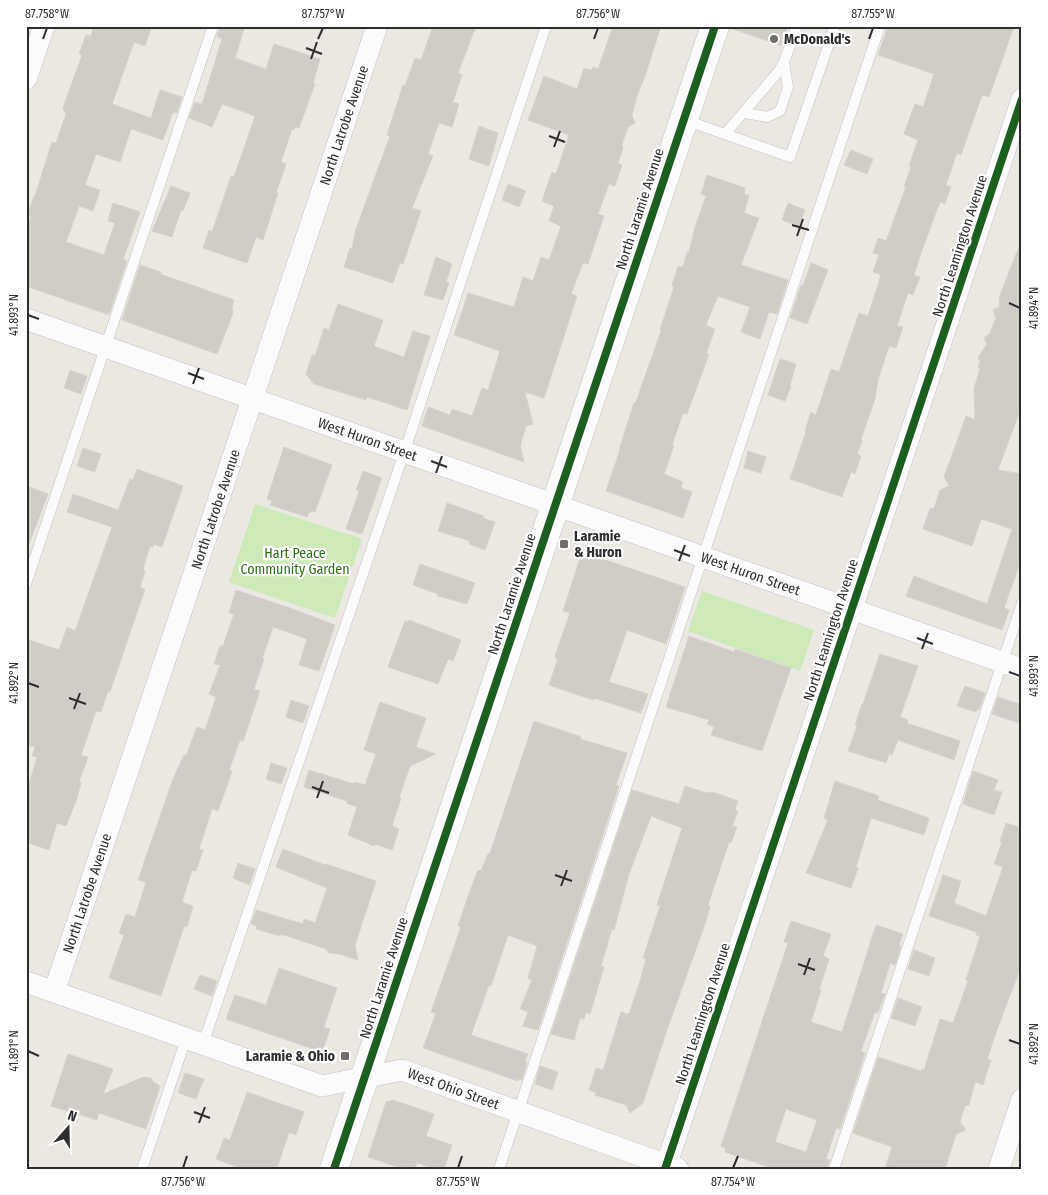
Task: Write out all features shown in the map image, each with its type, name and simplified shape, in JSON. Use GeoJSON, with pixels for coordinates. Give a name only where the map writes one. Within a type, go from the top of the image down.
{"type":"FeatureCollection","features":[{"type":"Feature","properties":{"kind":"street"},"geometry":{"type":"LineString","coordinates":[[26,79],[44,26]]}},
{"type":"Feature","properties":{"kind":"street","name":"North Latrobe Avenue"},"geometry":{"type":"LineString","coordinates":[[54,992],[377,26]]}},
{"type":"Feature","properties":{"kind":"street","name":"North Laramie Avenue"},"geometry":{"type":"LineString","coordinates":[[334,1169],[714,26]]}},
{"type":"Feature","properties":{"kind":"street","name":"North Leamington Avenue"},"geometry":{"type":"LineString","coordinates":[[670,1167],[851,609],[1020,110]]}},
{"type":"Feature","properties":{"kind":"street","name":"West Huron Street"},"geometry":{"type":"LineString","coordinates":[[26,319],[1012,665]]}},
{"type":"Feature","properties":{"kind":"street","name":"West Ohio Street"},"geometry":{"type":"LineString","coordinates":[[26,982],[322,1086],[402,1070],[670,1167]]}},
{"type":"Feature","properties":{"kind":"street"},"geometry":{"type":"LineString","coordinates":[[999,1169],[1017,1131],[1022,1099]]}},
{"type":"Feature","properties":{"kind":"lane"},"geometry":{"type":"LineString","coordinates":[[26,584],[213,26]]}},
{"type":"Feature","properties":{"kind":"lane"},"geometry":{"type":"LineString","coordinates":[[142,1169],[195,1041],[404,453],[546,26]]}},
{"type":"Feature","properties":{"kind":"lane"},"geometry":{"type":"LineString","coordinates":[[725,134],[745,113],[778,72],[784,62],[797,26]]}},
{"type":"Feature","properties":{"kind":"lane"},"geometry":{"type":"LineString","coordinates":[[683,120],[790,157],[835,26]]}},
{"type":"Feature","properties":{"kind":"lane"},"geometry":{"type":"LineString","coordinates":[[499,1169],[880,26]]}},
{"type":"Feature","properties":{"kind":"lane"},"geometry":{"type":"LineString","coordinates":[[745,113],[767,117],[780,111],[788,87],[784,62]]}},
{"type":"Feature","properties":{"kind":"lane"},"geometry":{"type":"LineString","coordinates":[[834,1169],[1012,665],[1022,603]]}},
{"type":"Feature","properties":{"kind":"green space","name":"Hart Peace Community Garden"},"geometry":{"type":"Polygon","coordinates":[[[255,504],[362,539],[335,618],[229,582],[255,504]]]}},
{"type":"Feature","properties":{"kind":"green space"},"geometry":{"type":"Polygon","coordinates":[[[702,591],[814,630],[800,671],[688,631],[702,591]]]}},
{"type":"Feature","properties":{"kind":"building"},"geometry":{"type":"Polygon","coordinates":[[[94,26],[152,26],[145,46],[134,42],[112,104],[151,118],[160,90],[182,97],[177,113],[173,112],[163,140],[131,129],[120,162],[96,154],[85,185],[100,190],[93,211],[79,206],[66,242],[104,255],[115,223],[108,221],[113,203],[140,212],[123,259],[127,261],[109,315],[26,286],[26,231],[31,217],[27,216],[52,142],[56,143],[66,114],[63,108],[82,55],[79,54],[86,35],[91,36],[94,26]]]}},
{"type":"Feature","properties":{"kind":"building"},"geometry":{"type":"Polygon","coordinates":[[[220,26],[236,26],[244,29],[235,58],[266,69],[274,44],[320,59],[313,83],[315,84],[299,128],[295,127],[294,130],[292,129],[281,162],[286,164],[263,240],[256,237],[247,263],[203,248],[209,230],[212,232],[231,176],[234,177],[255,116],[222,104],[212,127],[189,118],[195,102],[202,104],[222,39],[217,36],[220,26]]]}},
{"type":"Feature","properties":{"kind":"building"},"geometry":{"type":"Polygon","coordinates":[[[433,26],[476,26],[458,73],[462,75],[453,102],[459,104],[452,127],[439,123],[428,154],[433,156],[412,208],[421,211],[403,264],[400,263],[393,283],[344,267],[350,248],[352,249],[356,229],[390,136],[387,135],[403,85],[405,86],[415,58],[421,60],[433,26]]]}},
{"type":"Feature","properties":{"kind":"building"},"geometry":{"type":"Polygon","coordinates":[[[613,26],[661,26],[632,115],[635,123],[628,127],[622,144],[623,148],[618,163],[622,165],[615,186],[609,184],[598,214],[604,216],[588,264],[583,263],[571,294],[577,296],[544,398],[525,392],[533,424],[526,426],[520,446],[524,462],[422,426],[428,407],[450,415],[452,409],[472,416],[482,388],[488,390],[500,351],[454,335],[468,293],[514,307],[523,277],[533,281],[541,257],[549,260],[561,226],[549,221],[554,206],[542,201],[552,172],[556,174],[569,135],[528,120],[544,76],[577,89],[584,68],[591,70],[593,67],[598,69],[613,26]]]}},
{"type":"Feature","properties":{"kind":"building","name":"McDonald's"},"geometry":{"type":"Polygon","coordinates":[[[734,26],[788,26],[782,46],[733,29],[734,26]]]}},
{"type":"Feature","properties":{"kind":"building"},"geometry":{"type":"Polygon","coordinates":[[[888,26],[1014,26],[989,97],[982,95],[961,155],[957,153],[946,185],[951,187],[945,204],[940,202],[922,250],[914,275],[920,277],[913,295],[908,293],[897,326],[903,327],[896,348],[889,346],[878,380],[875,399],[857,454],[861,456],[855,474],[851,472],[842,497],[790,479],[811,412],[816,415],[831,369],[839,372],[859,313],[868,316],[881,275],[873,272],[879,255],[873,253],[878,238],[886,241],[906,187],[904,187],[911,167],[909,166],[918,140],[904,134],[915,104],[923,107],[934,74],[878,55],[888,26]]]}},
{"type":"Feature","properties":{"kind":"building"},"geometry":{"type":"Polygon","coordinates":[[[479,126],[498,133],[489,166],[469,159],[479,126]]]}},
{"type":"Feature","properties":{"kind":"building"},"geometry":{"type":"Polygon","coordinates":[[[851,150],[873,159],[867,174],[844,165],[851,150]]]}},
{"type":"Feature","properties":{"kind":"building"},"geometry":{"type":"Polygon","coordinates":[[[707,175],[745,188],[744,194],[749,196],[744,213],[759,218],[741,265],[788,280],[777,314],[769,312],[760,339],[741,332],[750,307],[718,296],[706,325],[715,329],[706,354],[709,354],[687,414],[683,413],[664,474],[683,482],[681,488],[692,492],[683,518],[606,491],[634,403],[636,402],[661,331],[678,266],[683,267],[687,252],[689,252],[695,227],[706,196],[701,194],[707,175]]]}},
{"type":"Feature","properties":{"kind":"building"},"geometry":{"type":"Polygon","coordinates":[[[508,184],[526,191],[519,207],[502,200],[508,184]]]}},
{"type":"Feature","properties":{"kind":"building"},"geometry":{"type":"Polygon","coordinates":[[[171,186],[190,193],[183,211],[181,210],[172,237],[152,231],[171,186]]]}},
{"type":"Feature","properties":{"kind":"building"},"geometry":{"type":"Polygon","coordinates":[[[788,203],[805,210],[799,226],[782,220],[788,203]]]}},
{"type":"Feature","properties":{"kind":"building"},"geometry":{"type":"Polygon","coordinates":[[[1020,244],[1022,244],[1022,405],[998,470],[1022,474],[1022,558],[1004,608],[1009,610],[1002,630],[906,596],[914,576],[987,604],[1012,529],[981,519],[972,546],[923,529],[930,508],[934,509],[940,490],[949,486],[944,477],[966,416],[975,420],[974,389],[980,369],[978,368],[980,361],[978,357],[987,344],[984,338],[990,333],[996,318],[993,310],[999,307],[1000,295],[1020,244]]]}},
{"type":"Feature","properties":{"kind":"building"},"geometry":{"type":"Polygon","coordinates":[[[436,257],[452,264],[446,282],[449,283],[443,300],[424,295],[436,257]]]}},
{"type":"Feature","properties":{"kind":"building"},"geometry":{"type":"Polygon","coordinates":[[[811,263],[828,270],[807,324],[790,318],[811,263]]]}},
{"type":"Feature","properties":{"kind":"building"},"geometry":{"type":"Polygon","coordinates":[[[140,265],[234,300],[233,313],[217,354],[122,320],[140,265]]]}},
{"type":"Feature","properties":{"kind":"building"},"geometry":{"type":"Polygon","coordinates":[[[338,304],[383,320],[374,346],[404,357],[413,331],[430,336],[407,410],[367,397],[366,400],[314,384],[306,374],[312,355],[315,356],[324,328],[329,330],[338,304]]]}},
{"type":"Feature","properties":{"kind":"building"},"geometry":{"type":"Polygon","coordinates":[[[780,359],[796,364],[785,401],[768,395],[780,359]]]}},
{"type":"Feature","properties":{"kind":"building"},"geometry":{"type":"Polygon","coordinates":[[[70,370],[87,376],[81,394],[64,388],[70,370]]]}},
{"type":"Feature","properties":{"kind":"building"},"geometry":{"type":"Polygon","coordinates":[[[284,447],[332,465],[315,512],[310,511],[307,517],[270,505],[272,501],[267,499],[284,447]]]}},
{"type":"Feature","properties":{"kind":"building"},"geometry":{"type":"Polygon","coordinates":[[[83,448],[101,454],[95,472],[77,466],[83,448]]]}},
{"type":"Feature","properties":{"kind":"building"},"geometry":{"type":"Polygon","coordinates":[[[748,451],[766,457],[761,473],[744,468],[748,451]]]}},
{"type":"Feature","properties":{"kind":"building"},"geometry":{"type":"Polygon","coordinates":[[[137,469],[183,486],[162,547],[154,544],[153,547],[150,546],[140,587],[145,589],[110,692],[108,691],[101,712],[96,711],[81,755],[88,757],[79,782],[81,783],[76,801],[66,826],[57,823],[49,850],[26,842],[26,795],[37,757],[32,756],[35,747],[26,745],[26,639],[59,650],[67,627],[75,631],[112,527],[67,512],[73,494],[118,510],[130,479],[133,480],[137,469]]]}},
{"type":"Feature","properties":{"kind":"building"},"geometry":{"type":"Polygon","coordinates":[[[363,471],[382,478],[362,534],[346,529],[359,491],[356,490],[363,471]]]}},
{"type":"Feature","properties":{"kind":"building"},"geometry":{"type":"Polygon","coordinates":[[[26,486],[48,494],[29,544],[26,544],[26,486]]]}},
{"type":"Feature","properties":{"kind":"building"},"geometry":{"type":"Polygon","coordinates":[[[447,503],[484,516],[483,518],[495,522],[485,550],[469,544],[470,541],[438,531],[447,503]]]}},
{"type":"Feature","properties":{"kind":"building"},"geometry":{"type":"Polygon","coordinates":[[[582,552],[685,587],[666,644],[627,630],[609,682],[648,694],[641,713],[594,698],[593,700],[549,685],[557,661],[555,656],[570,613],[563,611],[582,552]]]}},
{"type":"Feature","properties":{"kind":"building"},"geometry":{"type":"Polygon","coordinates":[[[420,564],[475,583],[467,604],[438,596],[438,594],[413,585],[420,564]]]}},
{"type":"Feature","properties":{"kind":"building"},"geometry":{"type":"Polygon","coordinates":[[[236,590],[335,625],[319,671],[299,665],[307,639],[273,627],[254,689],[260,691],[243,741],[240,740],[229,770],[232,771],[218,811],[212,809],[199,849],[203,850],[196,871],[192,870],[182,902],[193,906],[187,927],[184,926],[161,996],[109,978],[124,935],[119,933],[126,914],[135,917],[146,882],[138,880],[173,779],[184,755],[186,756],[197,727],[205,730],[216,697],[209,694],[220,665],[214,664],[220,646],[223,646],[234,614],[229,613],[236,590]]]}},
{"type":"Feature","properties":{"kind":"building"},"geometry":{"type":"Polygon","coordinates":[[[409,620],[461,640],[453,661],[448,659],[438,684],[388,667],[405,621],[408,622],[409,620]]]}},
{"type":"Feature","properties":{"kind":"building"},"geometry":{"type":"Polygon","coordinates":[[[689,636],[734,652],[735,649],[791,668],[762,751],[711,735],[714,727],[707,724],[709,720],[666,707],[689,636]]]}},
{"type":"Feature","properties":{"kind":"building"},"geometry":{"type":"Polygon","coordinates":[[[880,654],[918,666],[900,717],[908,720],[907,723],[960,741],[954,760],[898,740],[892,755],[889,754],[886,763],[848,751],[880,654]]]}},
{"type":"Feature","properties":{"kind":"building"},"geometry":{"type":"Polygon","coordinates":[[[965,686],[985,693],[979,710],[977,709],[976,712],[957,706],[965,686]]]}},
{"type":"Feature","properties":{"kind":"building"},"geometry":{"type":"Polygon","coordinates":[[[998,697],[1022,705],[1022,724],[992,714],[998,697]]]}},
{"type":"Feature","properties":{"kind":"building"},"geometry":{"type":"Polygon","coordinates":[[[291,700],[309,706],[303,723],[286,717],[291,700]]]}},
{"type":"Feature","properties":{"kind":"building"},"geometry":{"type":"Polygon","coordinates":[[[380,702],[426,718],[416,747],[436,754],[410,766],[392,826],[399,829],[392,850],[375,844],[374,846],[348,835],[357,807],[346,803],[347,801],[304,787],[309,770],[354,784],[354,782],[365,785],[376,754],[364,750],[380,702]]]}},
{"type":"Feature","properties":{"kind":"building"},"geometry":{"type":"Polygon","coordinates":[[[534,721],[581,737],[580,739],[627,753],[616,785],[619,786],[538,1030],[523,1026],[528,1012],[520,1009],[532,980],[528,978],[537,946],[508,935],[491,986],[489,985],[471,1035],[528,1054],[522,1080],[519,1079],[518,1081],[423,1048],[436,1013],[431,1012],[461,927],[458,926],[467,899],[478,870],[481,871],[490,853],[534,721]]]}},
{"type":"Feature","properties":{"kind":"building"},"geometry":{"type":"Polygon","coordinates":[[[271,763],[287,768],[281,784],[266,779],[271,763]]]}},
{"type":"Feature","properties":{"kind":"building"},"geometry":{"type":"Polygon","coordinates":[[[973,771],[998,780],[994,790],[1002,792],[994,815],[963,804],[973,771]]]}},
{"type":"Feature","properties":{"kind":"building"},"geometry":{"type":"Polygon","coordinates":[[[835,781],[879,796],[878,800],[929,818],[924,835],[871,818],[851,888],[806,873],[828,820],[824,818],[835,781]]]}},
{"type":"Feature","properties":{"kind":"building"},"geometry":{"type":"Polygon","coordinates":[[[685,786],[707,793],[713,792],[738,801],[735,809],[738,812],[732,826],[737,827],[731,843],[729,842],[708,905],[710,906],[705,924],[643,1103],[630,1113],[626,1105],[595,1095],[596,1093],[589,1090],[596,1068],[603,1070],[621,1012],[629,1014],[646,959],[643,958],[660,906],[657,905],[682,828],[651,816],[629,874],[614,930],[612,929],[601,966],[604,967],[590,1014],[586,1012],[584,1019],[580,1018],[574,1040],[551,1034],[632,790],[679,804],[685,786]]]}},
{"type":"Feature","properties":{"kind":"building"},"geometry":{"type":"Polygon","coordinates":[[[1006,823],[1022,828],[1022,964],[987,1059],[991,1060],[983,1085],[975,1082],[969,1105],[965,1106],[960,1122],[966,1130],[956,1134],[945,1169],[885,1169],[892,1147],[853,1133],[878,1057],[921,1071],[922,1069],[924,1070],[940,1019],[953,1023],[968,981],[966,980],[980,936],[976,935],[976,932],[929,916],[943,875],[961,881],[954,903],[986,916],[1003,867],[994,864],[1006,823]]]}},
{"type":"Feature","properties":{"kind":"building"},"geometry":{"type":"Polygon","coordinates":[[[283,849],[376,881],[355,945],[358,960],[329,953],[326,949],[281,934],[280,936],[256,929],[257,926],[251,924],[256,910],[303,924],[304,919],[315,923],[327,888],[276,867],[283,849]]]}},
{"type":"Feature","properties":{"kind":"building"},"geometry":{"type":"Polygon","coordinates":[[[238,863],[255,869],[249,885],[233,878],[238,863]]]}},
{"type":"Feature","properties":{"kind":"building"},"geometry":{"type":"Polygon","coordinates":[[[791,921],[831,934],[823,956],[829,959],[811,1022],[842,1032],[876,925],[903,934],[895,965],[890,963],[881,993],[885,994],[878,1013],[875,1012],[861,1051],[865,1053],[840,1129],[836,1128],[826,1159],[830,1160],[827,1169],[774,1169],[725,1152],[726,1148],[721,1146],[788,943],[784,942],[791,921]],[[786,1109],[775,1142],[806,1152],[817,1120],[786,1109]]]}},
{"type":"Feature","properties":{"kind":"building"},"geometry":{"type":"Polygon","coordinates":[[[914,950],[935,958],[929,976],[908,969],[914,950]]]}},
{"type":"Feature","properties":{"kind":"building"},"geometry":{"type":"Polygon","coordinates":[[[279,968],[337,988],[324,1027],[330,1029],[322,1052],[226,1019],[235,995],[266,1005],[279,968]]]}},
{"type":"Feature","properties":{"kind":"building"},"geometry":{"type":"Polygon","coordinates":[[[200,975],[217,981],[212,996],[194,989],[200,975]]]}},
{"type":"Feature","properties":{"kind":"building"},"geometry":{"type":"Polygon","coordinates":[[[898,998],[922,1007],[915,1026],[891,1018],[898,998]]]}},
{"type":"Feature","properties":{"kind":"building"},"geometry":{"type":"Polygon","coordinates":[[[68,1054],[113,1069],[103,1094],[144,1077],[151,1078],[153,1082],[160,1086],[146,1129],[99,1113],[97,1120],[51,1106],[68,1054]]]}},
{"type":"Feature","properties":{"kind":"building"},"geometry":{"type":"Polygon","coordinates":[[[540,1066],[558,1072],[552,1090],[535,1084],[540,1066]]]}},
{"type":"Feature","properties":{"kind":"building"},"geometry":{"type":"Polygon","coordinates":[[[185,1073],[204,1079],[196,1099],[178,1093],[185,1073]]]}},
{"type":"Feature","properties":{"kind":"building"},"geometry":{"type":"Polygon","coordinates":[[[247,1092],[304,1112],[296,1135],[289,1132],[277,1169],[243,1169],[216,1159],[224,1138],[230,1140],[247,1092]]]}},
{"type":"Feature","properties":{"kind":"building"},"geometry":{"type":"Polygon","coordinates":[[[393,1100],[434,1114],[426,1136],[452,1145],[444,1169],[435,1169],[417,1163],[415,1169],[403,1169],[368,1157],[386,1102],[393,1100]]]}},
{"type":"Feature","properties":{"kind":"cycle path"},"geometry":{"type":"LineString","coordinates":[[334,1169],[715,26]]}},
{"type":"Feature","properties":{"kind":"cycle path"},"geometry":{"type":"LineString","coordinates":[[665,1169],[1022,99]]}},
{"type":"Feature","properties":{"kind":"place","name":"McDonald's"},"geometry":{"type":"Point","coordinates":[774,39]}},
{"type":"Feature","properties":{"kind":"place","name":"Laramie & Huron"},"geometry":{"type":"Point","coordinates":[564,544]}},
{"type":"Feature","properties":{"kind":"place","name":"Laramie & Ohio"},"geometry":{"type":"Point","coordinates":[345,1056]}}]}
